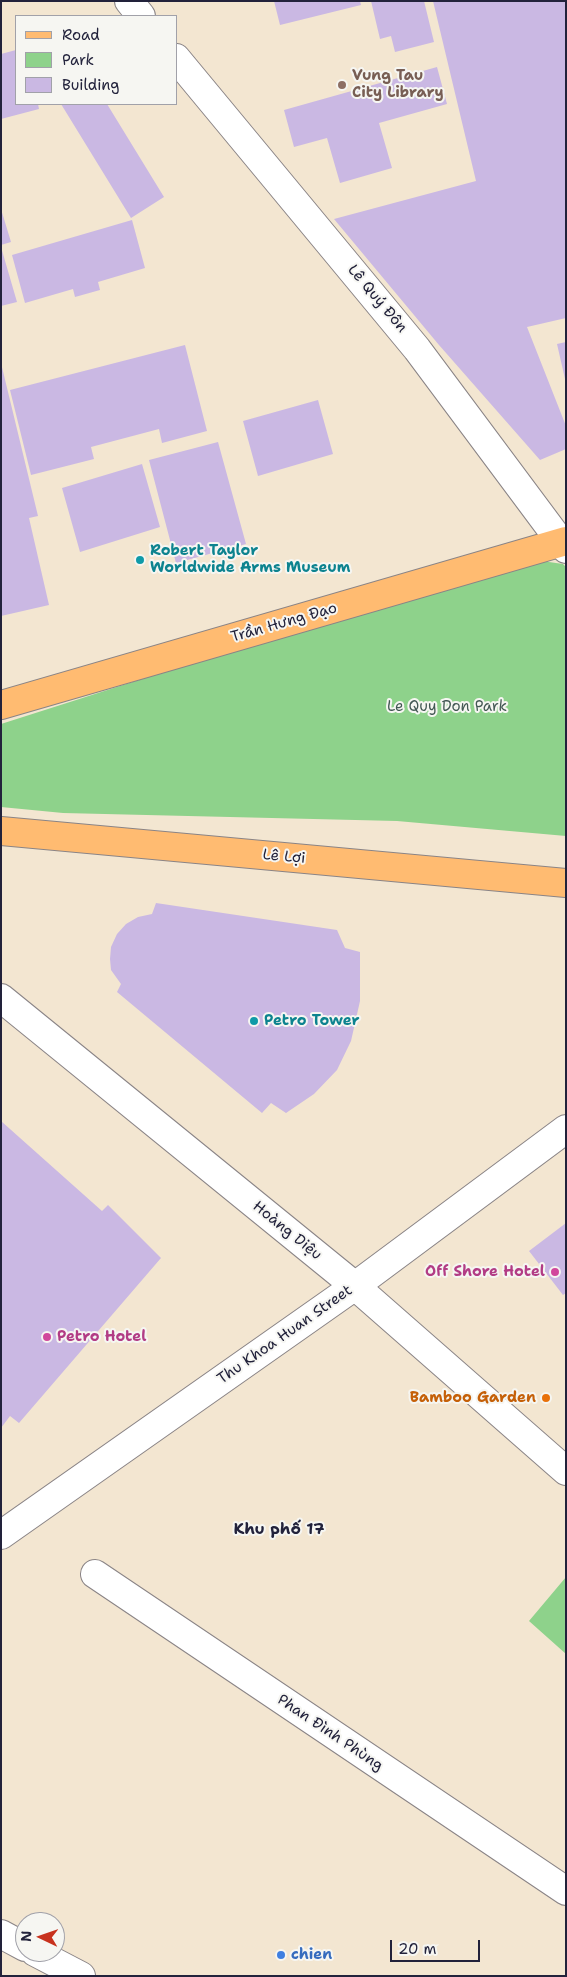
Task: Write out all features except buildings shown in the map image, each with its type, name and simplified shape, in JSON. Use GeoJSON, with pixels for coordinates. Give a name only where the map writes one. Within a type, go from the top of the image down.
{"type":"FeatureCollection","features":[{"type":"Feature","properties":{"kind":"main road","name":"Trần Hưng Đạo"},"geometry":{"type":"LineString","coordinates":[[1,704],[564,544]]}},
{"type":"Feature","properties":{"kind":"main road","name":"Lê Lợi"},"geometry":{"type":"LineString","coordinates":[[1,831],[566,883]]}},
{"type":"Feature","properties":{"kind":"street"},"geometry":{"type":"LineString","coordinates":[[129,1],[140,15]]}},
{"type":"Feature","properties":{"kind":"street","name":"Lê Quý Đôn"},"geometry":{"type":"LineString","coordinates":[[178,60],[417,349],[564,544]]}},
{"type":"Feature","properties":{"kind":"street","name":"Hoàng Diệu"},"geometry":{"type":"LineString","coordinates":[[1,998],[355,1286],[566,1471]]}},
{"type":"Feature","properties":{"kind":"street","name":"Thu Khoa Huan Street"},"geometry":{"type":"LineString","coordinates":[[1,1535],[355,1286],[566,1130]]}},
{"type":"Feature","properties":{"kind":"street","name":"Phan Đình Phùng"},"geometry":{"type":"LineString","coordinates":[[95,1574],[566,1891]]}},
{"type":"Feature","properties":{"kind":"street"},"geometry":{"type":"LineString","coordinates":[[1,1934],[15,1941]]}},
{"type":"Feature","properties":{"kind":"street"},"geometry":{"type":"LineString","coordinates":[[55,1962],[81,1976]]}},
{"type":"Feature","properties":{"kind":"green space","name":"Le Quy Don Park"},"geometry":{"type":"Polygon","coordinates":[[[521,558],[563,564],[566,567],[566,836],[397,821],[63,813],[1,807],[1,724],[521,558]]]}},
{"type":"Feature","properties":{"kind":"green space"},"geometry":{"type":"Polygon","coordinates":[[[566,1577],[566,1654],[529,1621],[566,1577]]]}},
{"type":"Feature","properties":{"kind":"place","name":"Vung Tau City Library"},"geometry":{"type":"Point","coordinates":[342,85]}},
{"type":"Feature","properties":{"kind":"place","name":"Robert Taylor Worldwide Arms Museum"},"geometry":{"type":"Point","coordinates":[140,560]}},
{"type":"Feature","properties":{"kind":"place","name":"Petro Tower"},"geometry":{"type":"Point","coordinates":[254,1021]}},
{"type":"Feature","properties":{"kind":"place","name":"Off Shore Hotel"},"geometry":{"type":"Point","coordinates":[555,1272]}},
{"type":"Feature","properties":{"kind":"place","name":"Petro Hotel"},"geometry":{"type":"Point","coordinates":[47,1337]}},
{"type":"Feature","properties":{"kind":"place","name":"Bamboo Garden"},"geometry":{"type":"Point","coordinates":[546,1398]}},
{"type":"Feature","properties":{"kind":"place","name":"chien"},"geometry":{"type":"Point","coordinates":[281,1955]}},
{"type":"Feature","properties":{"kind":"district","name":"Khu phố 17"},"geometry":{"type":"Point","coordinates":[279,1530]}}]}
